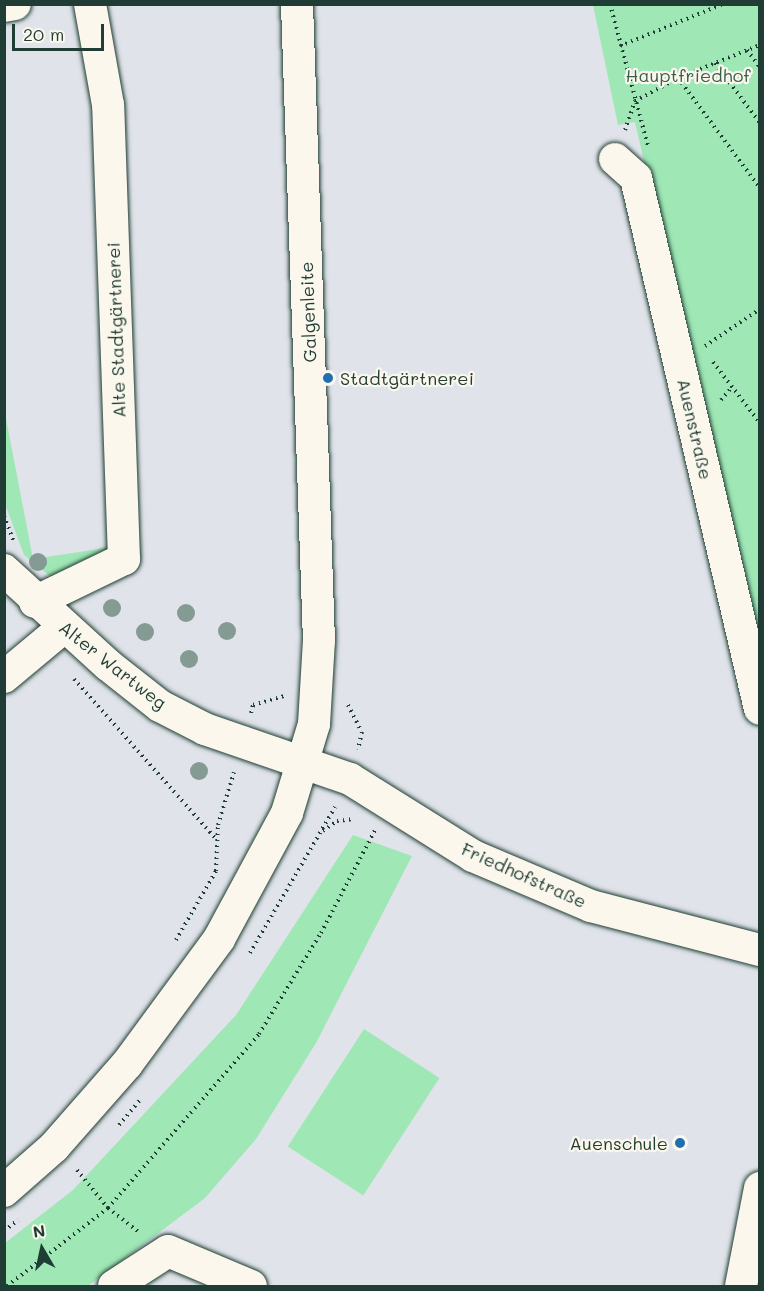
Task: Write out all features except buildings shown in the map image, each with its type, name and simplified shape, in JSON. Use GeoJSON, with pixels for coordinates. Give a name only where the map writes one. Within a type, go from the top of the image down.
{"type":"FeatureCollection","features":[{"type":"Feature","properties":{"kind":"street"},"geometry":{"type":"LineString","coordinates":[[4,6],[15,4]]}},
{"type":"Feature","properties":{"kind":"street","name":"Alte Stadtgärtnerei"},"geometry":{"type":"LineString","coordinates":[[35,602],[124,559],[108,105],[90,4]]}},
{"type":"Feature","properties":{"kind":"street","name":"Galgenleite"},"geometry":{"type":"LineString","coordinates":[[4,1191],[54,1147],[127,1064],[219,939],[259,869],[287,813],[314,724],[319,641],[297,4]]}},
{"type":"Feature","properties":{"kind":"street","name":"Auenstraße"},"geometry":{"type":"LineString","coordinates":[[615,159],[636,178],[759,709]]}},
{"type":"Feature","properties":{"kind":"street","name":"Alter Wartweg"},"geometry":{"type":"LineString","coordinates":[[10,559],[56,634],[160,706],[205,729],[304,763]]}},
{"type":"Feature","properties":{"kind":"street"},"geometry":{"type":"LineString","coordinates":[[4,677],[56,634]]}},
{"type":"Feature","properties":{"kind":"street","name":"Friedhofstraße"},"geometry":{"type":"LineString","coordinates":[[304,763],[350,779],[473,856],[591,906],[759,950]]}},
{"type":"Feature","properties":{"kind":"street"},"geometry":{"type":"LineString","coordinates":[[741,1287],[759,1188]]}},
{"type":"Feature","properties":{"kind":"street"},"geometry":{"type":"LineString","coordinates":[[114,1287],[156,1244],[251,1287]]}},
{"type":"Feature","properties":{"kind":"path"},"geometry":{"type":"LineString","coordinates":[[620,46],[723,4]]}},
{"type":"Feature","properties":{"kind":"path"},"geometry":{"type":"LineString","coordinates":[[615,159],[635,101],[678,78],[759,45]]}},
{"type":"Feature","properties":{"kind":"path"},"geometry":{"type":"LineString","coordinates":[[747,50],[759,67]]}},
{"type":"Feature","properties":{"kind":"path"},"geometry":{"type":"LineString","coordinates":[[715,63],[759,123]]}},
{"type":"Feature","properties":{"kind":"path"},"geometry":{"type":"LineString","coordinates":[[678,78],[759,188]]}},
{"type":"Feature","properties":{"kind":"path"},"geometry":{"type":"LineString","coordinates":[[759,309],[702,348],[759,423]]}},
{"type":"Feature","properties":{"kind":"path"},"geometry":{"type":"LineString","coordinates":[[4,516],[10,559]]}},
{"type":"Feature","properties":{"kind":"path"},"geometry":{"type":"LineString","coordinates":[[56,634],[73,678],[216,840]]}},
{"type":"Feature","properties":{"kind":"path"},"geometry":{"type":"LineString","coordinates":[[321,832],[337,821],[359,820]]}},
{"type":"Feature","properties":{"kind":"path"},"geometry":{"type":"LineString","coordinates":[[7,1287],[108,1208],[259,1034],[321,933],[378,824]]}},
{"type":"Feature","properties":{"kind":"path"},"geometry":{"type":"LineString","coordinates":[[173,945],[196,909],[219,860]]}},
{"type":"Feature","properties":{"kind":"path"},"geometry":{"type":"LineString","coordinates":[[77,1170],[108,1208],[156,1244]]}},
{"type":"Feature","properties":{"kind":"green space","name":"Hauptfriedhof"},"geometry":{"type":"Polygon","coordinates":[[[593,5],[759,5],[759,667],[635,122],[618,125],[593,5]]]}},
{"type":"Feature","properties":{"kind":"green space"},"geometry":{"type":"Polygon","coordinates":[[[4,408],[33,559],[112,547],[51,577],[24,555],[5,504],[4,408]]]}},
{"type":"Feature","properties":{"kind":"green space"},"geometry":{"type":"Polygon","coordinates":[[[353,835],[412,856],[316,1043],[256,1139],[205,1198],[88,1286],[5,1286],[5,1243],[73,1190],[236,1015],[353,835]]]}},
{"type":"Feature","properties":{"kind":"green space"},"geometry":{"type":"Polygon","coordinates":[[[364,1029],[439,1078],[363,1195],[288,1146],[364,1029]]]}},
{"type":"Feature","properties":{"kind":"place","name":"Stadtgärtnerei"},"geometry":{"type":"Point","coordinates":[328,378]}},
{"type":"Feature","properties":{"kind":"place","name":"Auenschule"},"geometry":{"type":"Point","coordinates":[680,1143]}}]}
